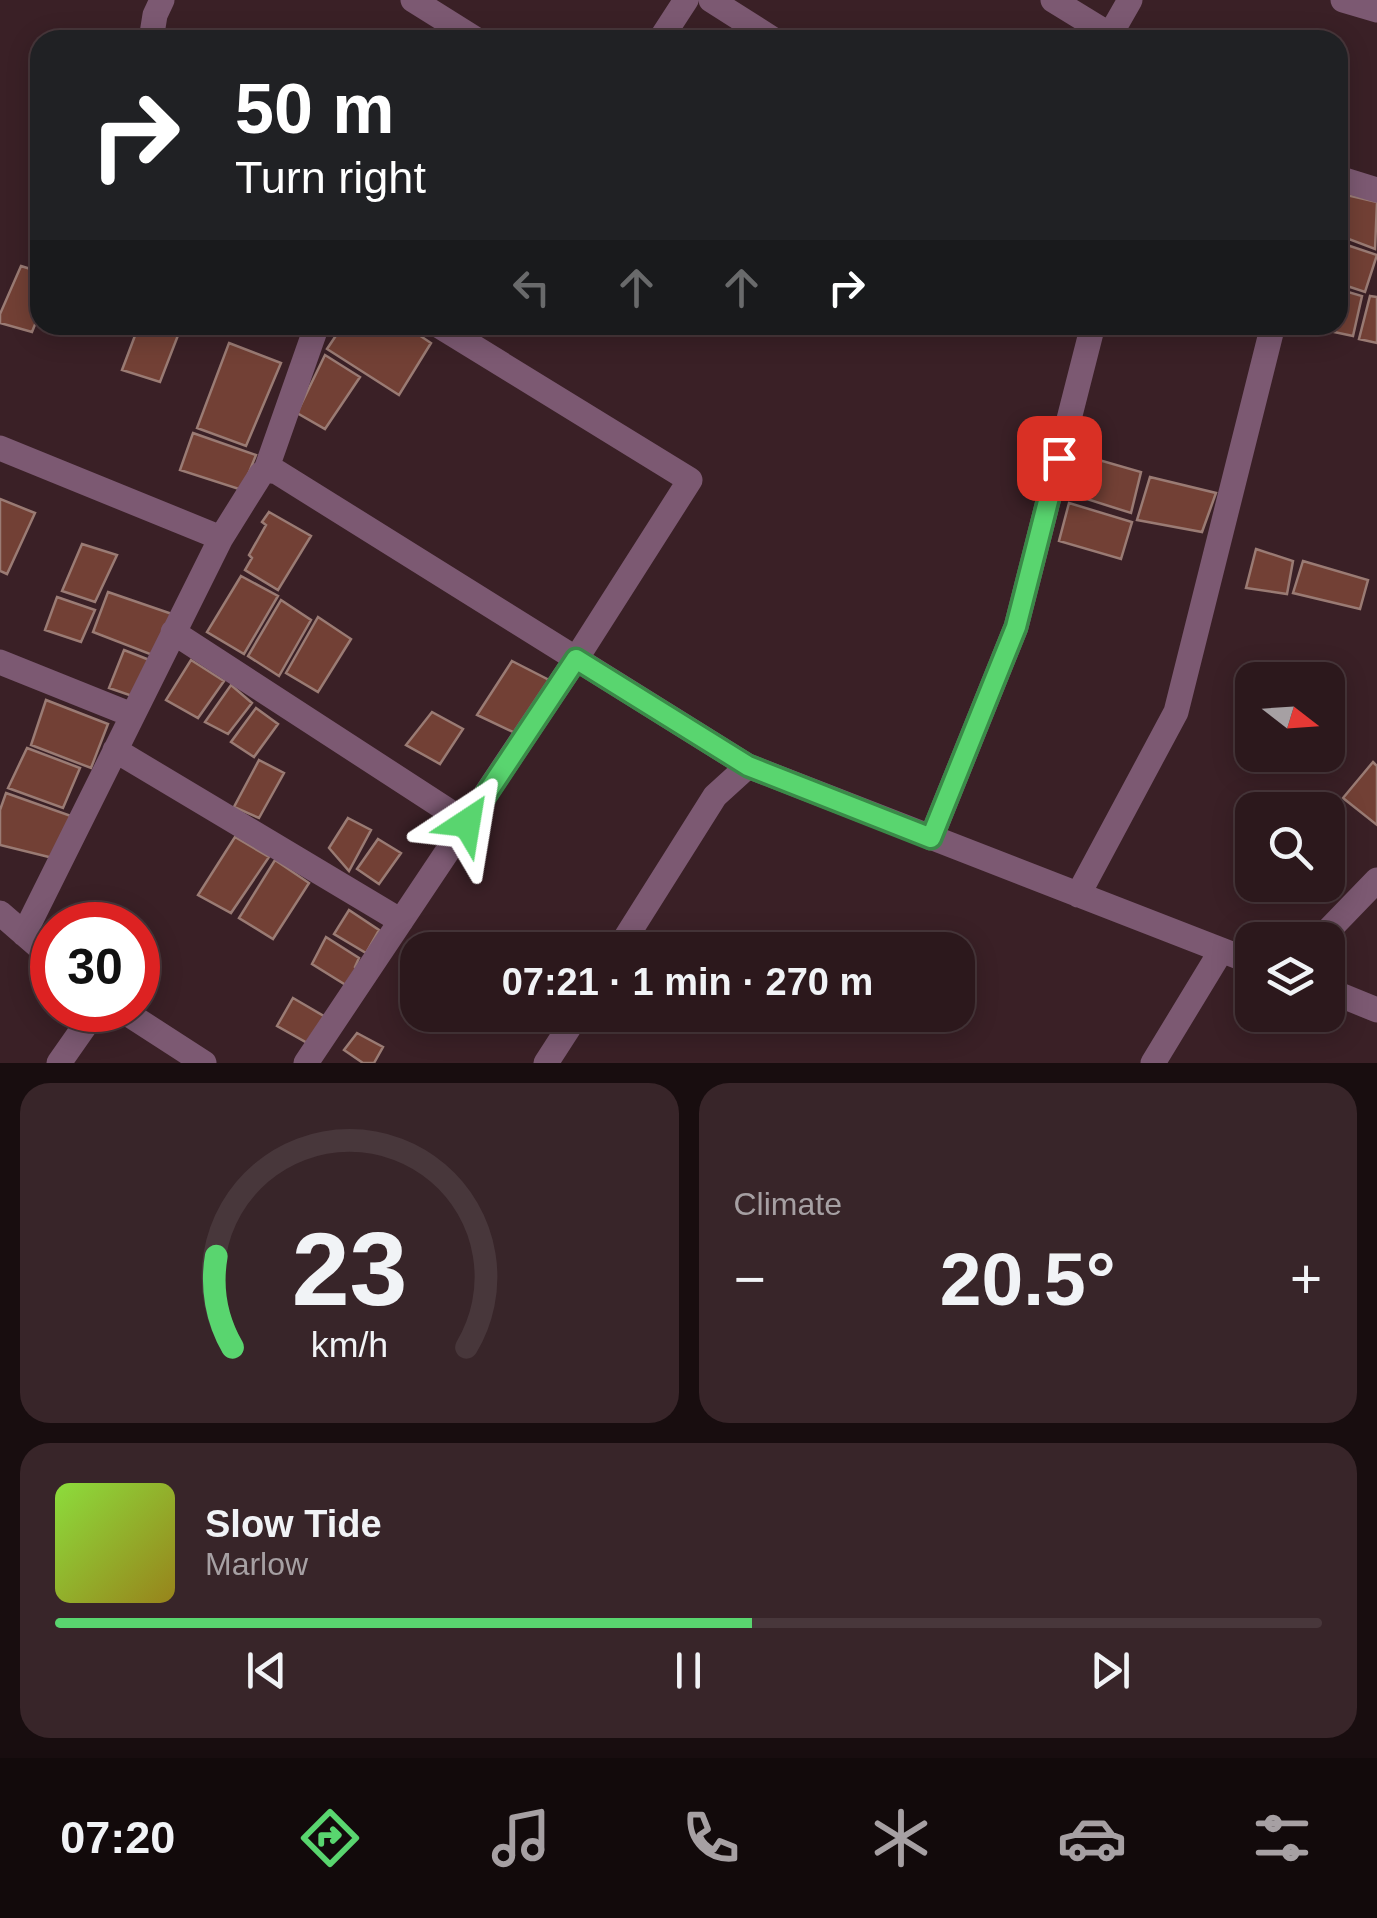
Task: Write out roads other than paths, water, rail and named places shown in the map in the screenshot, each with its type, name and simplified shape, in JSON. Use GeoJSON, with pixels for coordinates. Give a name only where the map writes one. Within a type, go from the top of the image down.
{"type":"FeatureCollection","features":[{"type":"Feature","properties":{"kind":"street"},"geometry":{"type":"LineString","coordinates":[[152,30],[162,0]]}},
{"type":"Feature","properties":{"kind":"street"},"geometry":{"type":"LineString","coordinates":[[413,0],[461,30]]}},
{"type":"Feature","properties":{"kind":"street"},"geometry":{"type":"LineString","coordinates":[[666,30],[686,0]]}},
{"type":"Feature","properties":{"kind":"street"},"geometry":{"type":"LineString","coordinates":[[712,0],[758,30]]}},
{"type":"Feature","properties":{"kind":"street"},"geometry":{"type":"LineString","coordinates":[[1053,0],[1098,30]]}},
{"type":"Feature","properties":{"kind":"street"},"geometry":{"type":"LineString","coordinates":[[1112,30],[1130,0]]}},
{"type":"Feature","properties":{"kind":"street"},"geometry":{"type":"LineString","coordinates":[[1343,0],[1377,10]]}},
{"type":"Feature","properties":{"kind":"street"},"geometry":{"type":"LineString","coordinates":[[1348,181],[1377,190]]}},
{"type":"Feature","properties":{"kind":"street"},"geometry":{"type":"LineString","coordinates":[[24,934],[220,538],[266,470],[313,335]]}},
{"type":"Feature","properties":{"kind":"street"},"geometry":{"type":"LineString","coordinates":[[306,1063],[576,659],[690,480],[454,335]]}},
{"type":"Feature","properties":{"kind":"street"},"geometry":{"type":"LineString","coordinates":[[931,838],[1016,627],[1090,335]]}},
{"type":"Feature","properties":{"kind":"street"},"geometry":{"type":"LineString","coordinates":[[1078,895],[1176,712],[1270,335]]}},
{"type":"Feature","properties":{"kind":"street"},"geometry":{"type":"LineString","coordinates":[[0,448],[220,538]]}},
{"type":"Feature","properties":{"kind":"street"},"geometry":{"type":"LineString","coordinates":[[266,470],[277,472],[748,766],[1235,956]]}},
{"type":"Feature","properties":{"kind":"street"},"geometry":{"type":"LineString","coordinates":[[174,632],[467,823]]}},
{"type":"Feature","properties":{"kind":"street"},"geometry":{"type":"LineString","coordinates":[[0,662],[132,715]]}},
{"type":"Feature","properties":{"kind":"street"},"geometry":{"type":"LineString","coordinates":[[116,750],[401,921]]}},
{"type":"Feature","properties":{"kind":"street"},"geometry":{"type":"LineString","coordinates":[[629,932],[716,796],[748,766]]}},
{"type":"Feature","properties":{"kind":"street"},"geometry":{"type":"LineString","coordinates":[[1336,922],[1377,880]]}},
{"type":"Feature","properties":{"kind":"street"},"geometry":{"type":"LineString","coordinates":[[0,913],[30,939]]}},
{"type":"Feature","properties":{"kind":"street"},"geometry":{"type":"LineString","coordinates":[[1153,1063],[1221,951]]}},
{"type":"Feature","properties":{"kind":"street"},"geometry":{"type":"LineString","coordinates":[[1345,997],[1377,1010]]}},
{"type":"Feature","properties":{"kind":"street"},"geometry":{"type":"LineString","coordinates":[[60,1063],[81,1032]]}},
{"type":"Feature","properties":{"kind":"street"},"geometry":{"type":"LineString","coordinates":[[156,1032],[204,1063]]}},
{"type":"Feature","properties":{"kind":"street"},"geometry":{"type":"LineString","coordinates":[[546,1063],[565,1032]]}}]}
